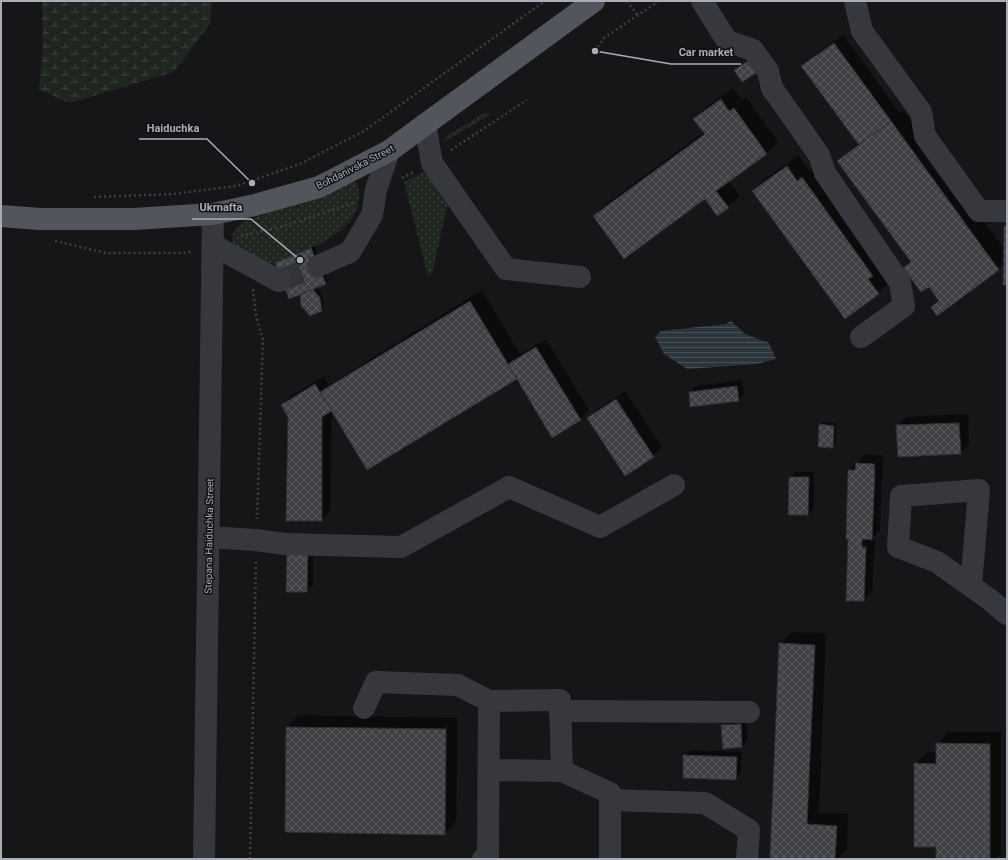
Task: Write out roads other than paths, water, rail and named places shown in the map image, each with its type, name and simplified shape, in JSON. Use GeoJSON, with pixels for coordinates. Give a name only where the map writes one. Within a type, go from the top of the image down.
{"type":"FeatureCollection","features":[{"type":"Feature","properties":{"kind":"main road","name":"Bohdanivska Street"},"geometry":{"type":"LineString","coordinates":[[1,216],[40,219],[134,219],[213,214],[255,205],[319,187],[389,151],[594,1]]}},
{"type":"Feature","properties":{"kind":"street"},"geometry":{"type":"LineString","coordinates":[[702,1],[727,41],[753,50],[768,71],[772,88],[819,155],[825,173],[900,283],[904,306],[860,337]]}},
{"type":"Feature","properties":{"kind":"street"},"geometry":{"type":"LineString","coordinates":[[855,1],[862,31],[921,112],[925,136],[979,211],[1007,211]]}},
{"type":"Feature","properties":{"kind":"street"},"geometry":{"type":"LineString","coordinates":[[425,124],[432,163],[506,269],[580,278]]}},
{"type":"Feature","properties":{"kind":"street"},"geometry":{"type":"LineString","coordinates":[[318,266],[350,252],[372,215],[376,190],[389,151]]}},
{"type":"Feature","properties":{"kind":"street","name":"Stepana Haiduchka Street"},"geometry":{"type":"LineString","coordinates":[[204,859],[213,214]]}},
{"type":"Feature","properties":{"kind":"street"},"geometry":{"type":"LineString","coordinates":[[213,245],[250,267],[279,281],[281,280]]}},
{"type":"Feature","properties":{"kind":"street"},"geometry":{"type":"LineString","coordinates":[[209,536],[285,544],[401,547],[509,487],[600,526],[674,485]]}},
{"type":"Feature","properties":{"kind":"street"},"geometry":{"type":"LineString","coordinates":[[971,586],[980,490],[901,496],[898,547],[937,562],[1007,614]]}},
{"type":"Feature","properties":{"kind":"street"},"geometry":{"type":"LineString","coordinates":[[364,708],[376,682],[458,685],[489,701],[560,700],[562,771]]}},
{"type":"Feature","properties":{"kind":"street"},"geometry":{"type":"LineString","coordinates":[[487,858],[489,701]]}},
{"type":"Feature","properties":{"kind":"street"},"geometry":{"type":"LineString","coordinates":[[560,711],[749,712]]}},
{"type":"Feature","properties":{"kind":"street"},"geometry":{"type":"LineString","coordinates":[[489,770],[562,771],[610,793],[610,859]]}},
{"type":"Feature","properties":{"kind":"street"},"geometry":{"type":"LineString","coordinates":[[610,800],[705,803],[749,830],[747,859]]}},
{"type":"Feature","properties":{"kind":"tunnel"},"geometry":{"type":"LineString","coordinates":[[281,280],[318,266]]}},
{"type":"Feature","properties":{"kind":"place","name":"Car market"},"geometry":{"type":"Point","coordinates":[595,51]}},
{"type":"Feature","properties":{"kind":"place","name":"Haiduchka"},"geometry":{"type":"Point","coordinates":[252,183]}},
{"type":"Feature","properties":{"kind":"place","name":"Ukrnafta"},"geometry":{"type":"Point","coordinates":[300,260]}}]}
